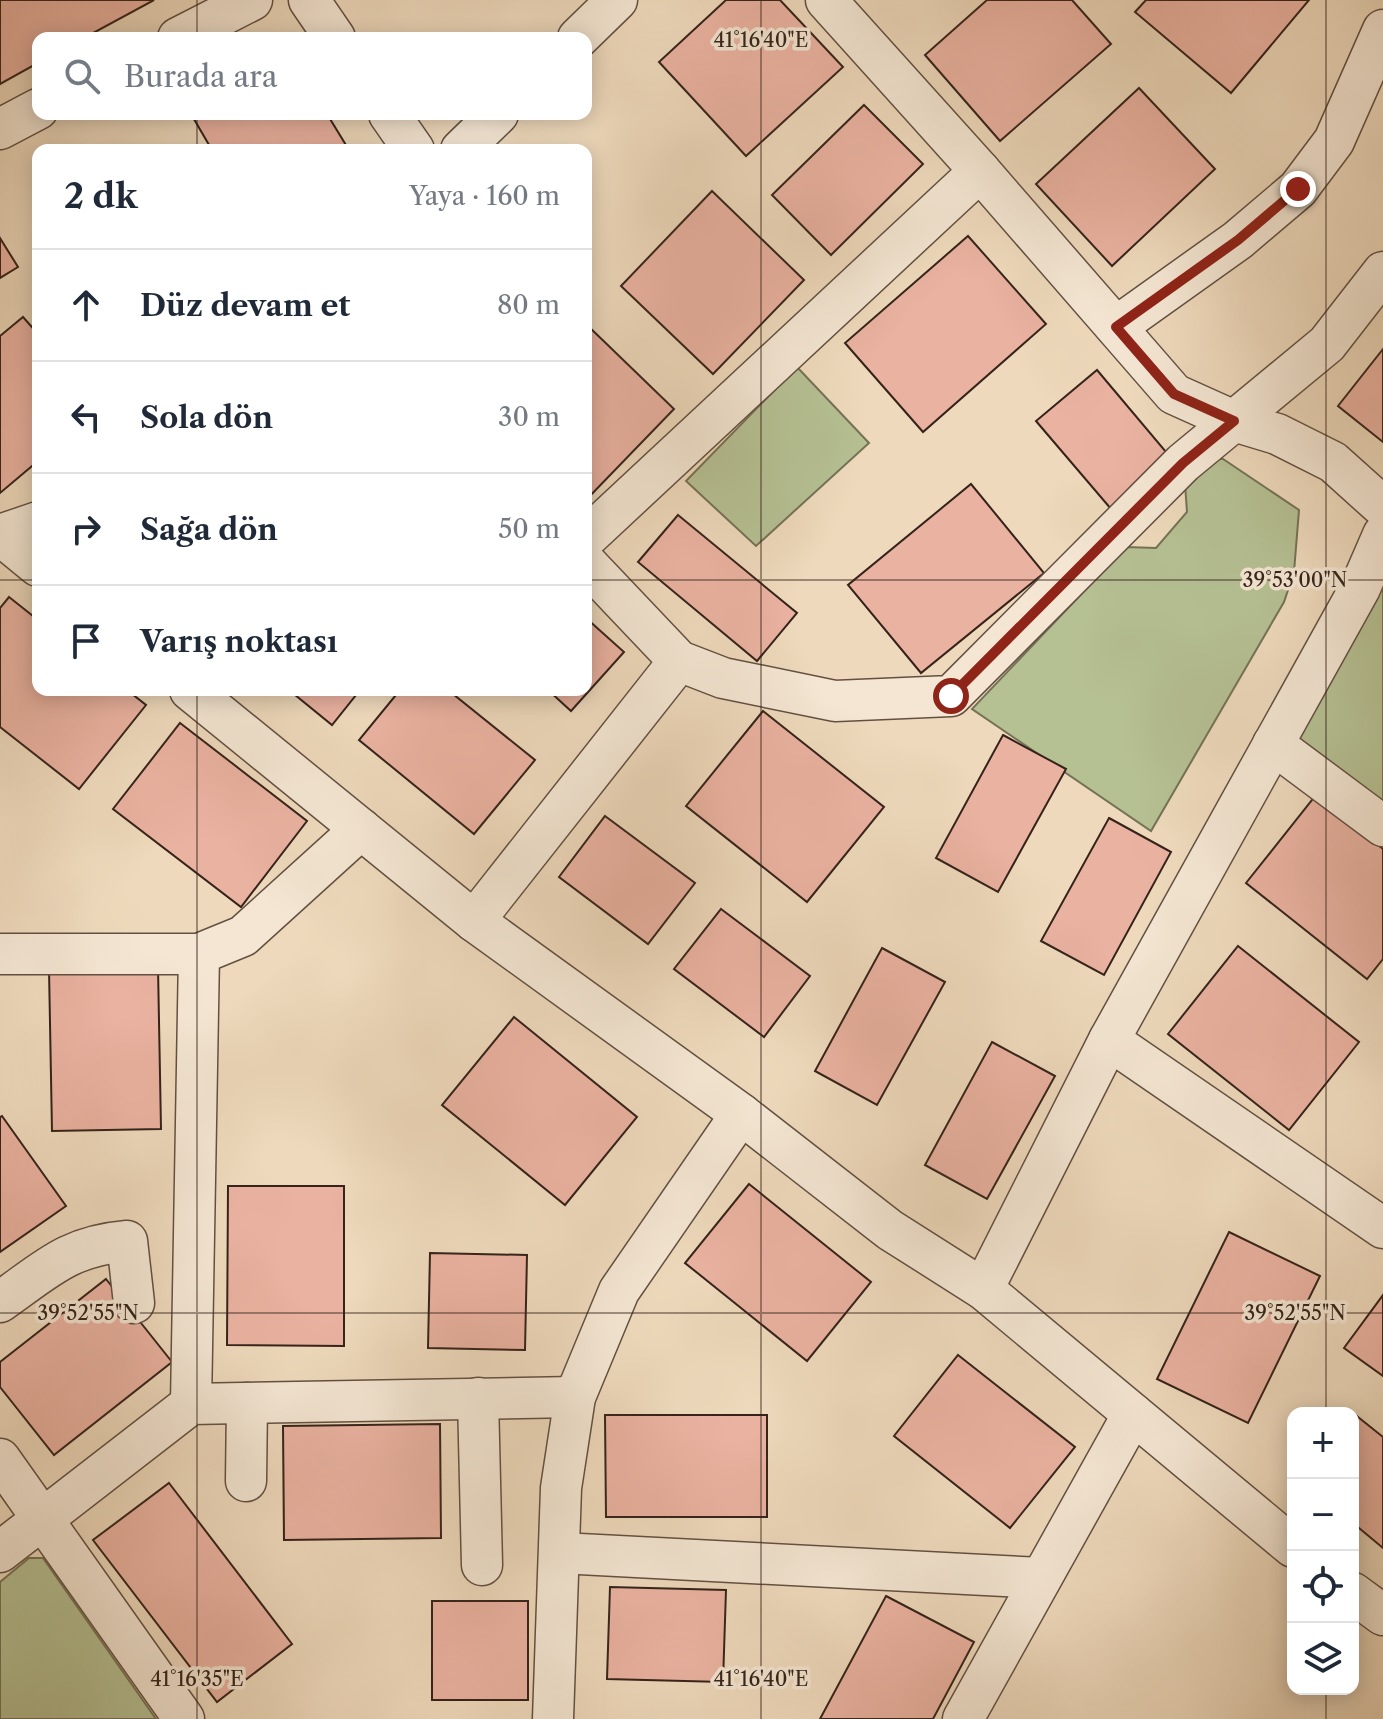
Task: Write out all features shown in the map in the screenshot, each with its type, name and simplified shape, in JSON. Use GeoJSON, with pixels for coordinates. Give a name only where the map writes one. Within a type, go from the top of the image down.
{"type":"FeatureCollection","features":[{"type":"Feature","properties":{"kind":"street"},"geometry":{"type":"LineString","coordinates":[[190,32],[252,0]]}},
{"type":"Feature","properties":{"kind":"street"},"geometry":{"type":"LineString","coordinates":[[309,0],[331,32]]}},
{"type":"Feature","properties":{"kind":"street"},"geometry":{"type":"LineString","coordinates":[[584,32],[617,0]]}},
{"type":"Feature","properties":{"kind":"street"},"geometry":{"type":"LineString","coordinates":[[826,0],[1174,394],[1234,421],[1277,434],[1333,462],[1383,507]]}},
{"type":"Feature","properties":{"kind":"street"},"geometry":{"type":"LineString","coordinates":[[1116,327],[1238,240],[1298,189],[1334,141],[1383,30]]}},
{"type":"Feature","properties":{"kind":"street"},"geometry":{"type":"LineString","coordinates":[[0,129],[32,112]]}},
{"type":"Feature","properties":{"kind":"street"},"geometry":{"type":"LineString","coordinates":[[393,120],[410,144]]}},
{"type":"Feature","properties":{"kind":"street"},"geometry":{"type":"LineString","coordinates":[[467,144],[492,120]]}},
{"type":"Feature","properties":{"kind":"street"},"geometry":{"type":"LineString","coordinates":[[592,532],[980,171]]}},
{"type":"Feature","properties":{"kind":"street"},"geometry":{"type":"LineString","coordinates":[[592,569],[679,661],[723,678],[835,701],[951,696],[1183,463],[1327,344],[1383,272]]}},
{"type":"Feature","properties":{"kind":"street"},"geometry":{"type":"LineString","coordinates":[[0,535],[32,524]]}},
{"type":"Feature","properties":{"kind":"street"},"geometry":{"type":"LineString","coordinates":[[0,535],[32,561]]}},
{"type":"Feature","properties":{"kind":"street"},"geometry":{"type":"LineString","coordinates":[[983,1289],[1109,1040],[1360,588],[1383,535]]}},
{"type":"Feature","properties":{"kind":"street"},"geometry":{"type":"LineString","coordinates":[[474,921],[679,661]]}},
{"type":"Feature","properties":{"kind":"street"},"geometry":{"type":"LineString","coordinates":[[197,696],[474,921],[741,1114],[890,1230],[983,1289],[1287,1542]]}},
{"type":"Feature","properties":{"kind":"street"},"geometry":{"type":"LineString","coordinates":[[1273,744],[1383,826]]}},
{"type":"Feature","properties":{"kind":"street"},"geometry":{"type":"LineString","coordinates":[[0,954],[199,954],[243,936],[361,829]]}},
{"type":"Feature","properties":{"kind":"street"},"geometry":{"type":"LineString","coordinates":[[191,1404],[199,954]]}},
{"type":"Feature","properties":{"kind":"street"},"geometry":{"type":"LineString","coordinates":[[1109,1040],[1383,1228]]}},
{"type":"Feature","properties":{"kind":"street"},"geometry":{"type":"LineString","coordinates":[[553,1719],[561,1488],[575,1397],[619,1291],[741,1114]]}},
{"type":"Feature","properties":{"kind":"street"},"geometry":{"type":"LineString","coordinates":[[0,1302],[70,1253],[98,1243],[127,1241],[134,1303]]}},
{"type":"Feature","properties":{"kind":"street"},"geometry":{"type":"LineString","coordinates":[[0,1552],[191,1404],[575,1397]]}},
{"type":"Feature","properties":{"kind":"street"},"geometry":{"type":"LineString","coordinates":[[478,1398],[482,1565]]}},
{"type":"Feature","properties":{"kind":"street"},"geometry":{"type":"LineString","coordinates":[[246,1481],[247,1403]]}},
{"type":"Feature","properties":{"kind":"street"},"geometry":{"type":"LineString","coordinates":[[963,1719],[1133,1414]]}},
{"type":"Feature","properties":{"kind":"street"},"geometry":{"type":"LineString","coordinates":[[0,1459],[184,1719]]}},
{"type":"Feature","properties":{"kind":"street"},"geometry":{"type":"LineString","coordinates":[[560,1553],[1041,1578]]}},
{"type":"Feature","properties":{"kind":"street"},"geometry":{"type":"LineString","coordinates":[[1359,1597],[1383,1615]]}},
{"type":"Feature","properties":{"kind":"green space"},"geometry":{"type":"Polygon","coordinates":[[[797,367],[869,443],[756,546],[686,481],[797,367]]]}},
{"type":"Feature","properties":{"kind":"green space"},"geometry":{"type":"Polygon","coordinates":[[[1206,459],[1223,459],[1299,510],[1294,572],[1284,602],[1151,831],[972,709],[1126,547],[1156,548],[1187,512],[1185,484],[1206,459]]]}},
{"type":"Feature","properties":{"kind":"green space"},"geometry":{"type":"Polygon","coordinates":[[[1383,570],[1383,809],[1289,739],[1383,570]]]}},
{"type":"Feature","properties":{"kind":"green space"},"geometry":{"type":"Polygon","coordinates":[[[29,1558],[43,1558],[156,1719],[0,1719],[0,1582],[29,1558]]]}},
{"type":"Feature","properties":{"kind":"building"},"geometry":{"type":"Polygon","coordinates":[[[0,0],[154,0],[95,32],[32,32],[32,66],[0,84],[0,0]]]}},
{"type":"Feature","properties":{"kind":"building"},"geometry":{"type":"Polygon","coordinates":[[[726,0],[780,0],[843,67],[746,156],[659,62],[726,0]]]}},
{"type":"Feature","properties":{"kind":"building"},"geometry":{"type":"Polygon","coordinates":[[[987,0],[1072,0],[1111,44],[1000,141],[925,55],[987,0]]]}},
{"type":"Feature","properties":{"kind":"building"},"geometry":{"type":"Polygon","coordinates":[[[1146,0],[1309,0],[1231,93],[1135,12],[1146,0]]]}},
{"type":"Feature","properties":{"kind":"building"},"geometry":{"type":"Polygon","coordinates":[[[1139,88],[1215,169],[1112,266],[1036,184],[1139,88]]]}},
{"type":"Feature","properties":{"kind":"building"},"geometry":{"type":"Polygon","coordinates":[[[864,105],[923,164],[831,255],[772,195],[864,105]]]}},
{"type":"Feature","properties":{"kind":"building"},"geometry":{"type":"Polygon","coordinates":[[[194,120],[331,120],[345,144],[208,144],[194,120]]]}},
{"type":"Feature","properties":{"kind":"building"},"geometry":{"type":"Polygon","coordinates":[[[712,191],[804,280],[713,374],[621,286],[712,191]]]}},
{"type":"Feature","properties":{"kind":"building"},"geometry":{"type":"Polygon","coordinates":[[[968,236],[1046,324],[923,432],[845,343],[968,236]]]}},
{"type":"Feature","properties":{"kind":"building"},"geometry":{"type":"Polygon","coordinates":[[[0,238],[18,267],[0,278],[0,238]]]}},
{"type":"Feature","properties":{"kind":"building"},"geometry":{"type":"Polygon","coordinates":[[[23,317],[32,327],[32,466],[0,493],[0,336],[23,317]]]}},
{"type":"Feature","properties":{"kind":"building"},"geometry":{"type":"Polygon","coordinates":[[[592,330],[674,409],[592,494],[592,330]]]}},
{"type":"Feature","properties":{"kind":"building"},"geometry":{"type":"Polygon","coordinates":[[[1383,349],[1383,442],[1338,406],[1383,349]]]}},
{"type":"Feature","properties":{"kind":"building"},"geometry":{"type":"Polygon","coordinates":[[[1097,370],[1172,459],[1111,509],[1036,421],[1097,370]]]}},
{"type":"Feature","properties":{"kind":"building"},"geometry":{"type":"Polygon","coordinates":[[[971,484],[1044,573],[921,673],[848,585],[971,484]]]}},
{"type":"Feature","properties":{"kind":"building"},"geometry":{"type":"Polygon","coordinates":[[[678,515],[797,613],[757,661],[638,562],[678,515]]]}},
{"type":"Feature","properties":{"kind":"building"},"geometry":{"type":"Polygon","coordinates":[[[9,597],[32,615],[32,696],[135,696],[146,705],[79,789],[0,727],[0,608],[9,597]]]}},
{"type":"Feature","properties":{"kind":"building"},"geometry":{"type":"Polygon","coordinates":[[[592,623],[624,652],[592,688],[592,623]]]}},
{"type":"Feature","properties":{"kind":"building"},"geometry":{"type":"Polygon","coordinates":[[[296,696],[355,696],[332,725],[296,696]]]}},
{"type":"Feature","properties":{"kind":"building"},"geometry":{"type":"Polygon","coordinates":[[[395,696],[455,696],[535,760],[474,834],[359,740],[395,696]]]}},
{"type":"Feature","properties":{"kind":"building"},"geometry":{"type":"Polygon","coordinates":[[[555,696],[584,696],[571,711],[555,696]]]}},
{"type":"Feature","properties":{"kind":"building"},"geometry":{"type":"Polygon","coordinates":[[[763,711],[884,807],[807,902],[686,806],[763,711]]]}},
{"type":"Feature","properties":{"kind":"building"},"geometry":{"type":"Polygon","coordinates":[[[180,723],[307,821],[241,907],[113,809],[180,723]]]}},
{"type":"Feature","properties":{"kind":"building"},"geometry":{"type":"Polygon","coordinates":[[[1003,735],[1066,769],[998,892],[936,858],[1003,735]]]}},
{"type":"Feature","properties":{"kind":"building"},"geometry":{"type":"Polygon","coordinates":[[[1316,795],[1383,849],[1383,959],[1367,979],[1246,883],[1316,795]]]}},
{"type":"Feature","properties":{"kind":"building"},"geometry":{"type":"Polygon","coordinates":[[[605,816],[695,883],[648,944],[559,877],[605,816]]]}},
{"type":"Feature","properties":{"kind":"building"},"geometry":{"type":"Polygon","coordinates":[[[1109,818],[1171,852],[1104,975],[1041,941],[1109,818]]]}},
{"type":"Feature","properties":{"kind":"building"},"geometry":{"type":"Polygon","coordinates":[[[721,909],[810,976],[764,1037],[674,969],[721,909]]]}},
{"type":"Feature","properties":{"kind":"building"},"geometry":{"type":"Polygon","coordinates":[[[1238,946],[1359,1042],[1289,1130],[1168,1034],[1238,946]]]}},
{"type":"Feature","properties":{"kind":"building"},"geometry":{"type":"Polygon","coordinates":[[[882,948],[945,982],[877,1105],[815,1071],[882,948]]]}},
{"type":"Feature","properties":{"kind":"building"},"geometry":{"type":"Polygon","coordinates":[[[158,967],[161,1129],[52,1131],[49,969],[158,967]]]}},
{"type":"Feature","properties":{"kind":"building"},"geometry":{"type":"Polygon","coordinates":[[[514,1017],[637,1117],[565,1205],[442,1105],[514,1017]]]}},
{"type":"Feature","properties":{"kind":"building"},"geometry":{"type":"Polygon","coordinates":[[[992,1042],[1055,1076],[987,1199],[925,1165],[992,1042]]]}},
{"type":"Feature","properties":{"kind":"building"},"geometry":{"type":"Polygon","coordinates":[[[0,1117],[66,1206],[0,1252],[0,1117]]]}},
{"type":"Feature","properties":{"kind":"building"},"geometry":{"type":"Polygon","coordinates":[[[749,1184],[871,1282],[807,1361],[685,1263],[749,1184]]]}},
{"type":"Feature","properties":{"kind":"building"},"geometry":{"type":"Polygon","coordinates":[[[228,1186],[344,1186],[344,1346],[227,1345],[228,1186]]]}},
{"type":"Feature","properties":{"kind":"building"},"geometry":{"type":"Polygon","coordinates":[[[1229,1232],[1320,1276],[1248,1423],[1157,1379],[1229,1232]]]}},
{"type":"Feature","properties":{"kind":"building"},"geometry":{"type":"Polygon","coordinates":[[[430,1253],[527,1255],[525,1350],[428,1348],[430,1253]]]}},
{"type":"Feature","properties":{"kind":"building"},"geometry":{"type":"Polygon","coordinates":[[[106,1279],[172,1362],[54,1455],[0,1387],[0,1362],[106,1279]]]}},
{"type":"Feature","properties":{"kind":"building"},"geometry":{"type":"Polygon","coordinates":[[[1383,1295],[1383,1376],[1344,1348],[1383,1295]]]}},
{"type":"Feature","properties":{"kind":"building"},"geometry":{"type":"Polygon","coordinates":[[[958,1355],[1075,1447],[1010,1528],[894,1436],[958,1355]]]}},
{"type":"Feature","properties":{"kind":"building"},"geometry":{"type":"Polygon","coordinates":[[[605,1415],[767,1415],[767,1517],[606,1517],[605,1415]]]}},
{"type":"Feature","properties":{"kind":"building"},"geometry":{"type":"Polygon","coordinates":[[[1359,1418],[1383,1437],[1383,1548],[1359,1528],[1359,1418]]]}},
{"type":"Feature","properties":{"kind":"building"},"geometry":{"type":"Polygon","coordinates":[[[440,1424],[441,1538],[284,1540],[283,1426],[440,1424]]]}},
{"type":"Feature","properties":{"kind":"building"},"geometry":{"type":"Polygon","coordinates":[[[169,1483],[292,1644],[217,1702],[93,1540],[169,1483]]]}},
{"type":"Feature","properties":{"kind":"building"},"geometry":{"type":"Polygon","coordinates":[[[610,1587],[726,1590],[723,1682],[607,1679],[610,1587]]]}},
{"type":"Feature","properties":{"kind":"building"},"geometry":{"type":"Polygon","coordinates":[[[886,1596],[974,1642],[933,1719],[820,1719],[886,1596]]]}},
{"type":"Feature","properties":{"kind":"building"},"geometry":{"type":"Polygon","coordinates":[[[432,1601],[528,1601],[528,1700],[432,1700],[432,1601]]]}},
{"type":"Feature","properties":{"kind":"route"},"geometry":{"type":"LineString","coordinates":[[951,696],[1183,463],[1234,421],[1174,394],[1116,327],[1238,240],[1298,189]]}}]}
